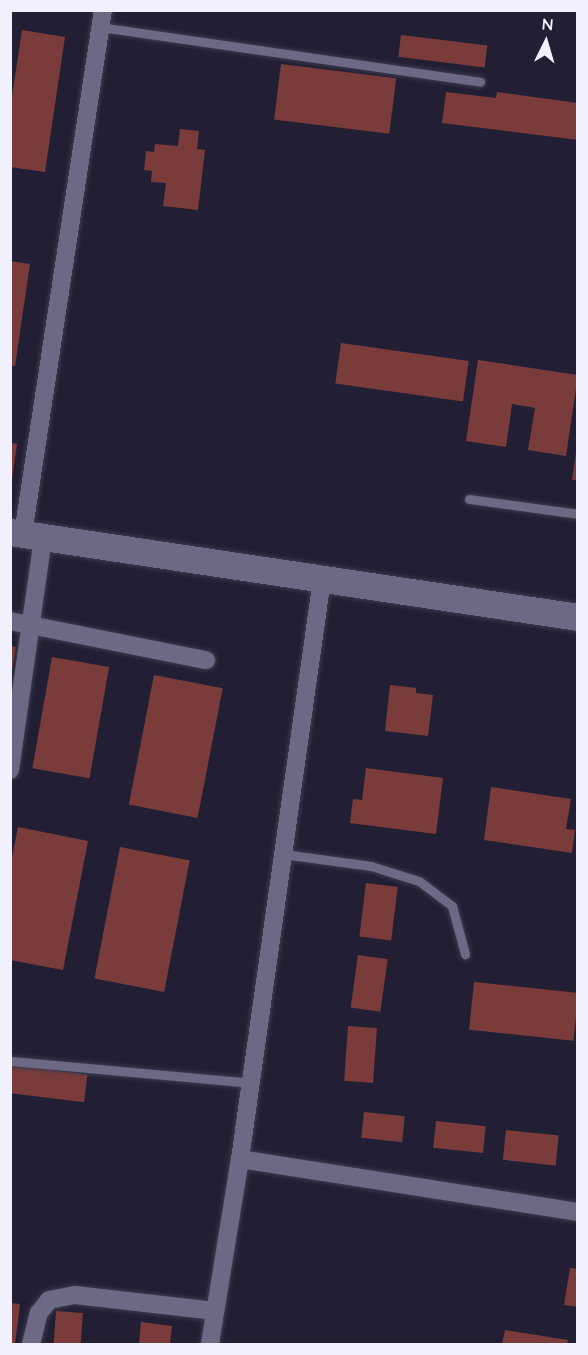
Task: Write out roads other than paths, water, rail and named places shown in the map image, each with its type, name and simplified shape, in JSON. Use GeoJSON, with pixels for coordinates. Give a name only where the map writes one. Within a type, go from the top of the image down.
{"type":"FeatureCollection","features":[{"type":"Feature","properties":{"kind":"street"},"geometry":{"type":"LineString","coordinates":[[10,770],[31,625],[26,534],[102,19]]}},
{"type":"Feature","properties":{"kind":"street"},"geometry":{"type":"LineString","coordinates":[[26,534],[578,617]]}},
{"type":"Feature","properties":{"kind":"street"},"geometry":{"type":"LineString","coordinates":[[210,1344],[240,1159],[322,579]]}},
{"type":"Feature","properties":{"kind":"street"},"geometry":{"type":"LineString","coordinates":[[10,621],[206,660]]}},
{"type":"Feature","properties":{"kind":"street"},"geometry":{"type":"LineString","coordinates":[[240,1159],[578,1212]]}},
{"type":"Feature","properties":{"kind":"street"},"geometry":{"type":"LineString","coordinates":[[32,1344],[39,1313],[49,1300],[75,1294],[215,1311]]}},
{"type":"Feature","properties":{"kind":"lane"},"geometry":{"type":"LineString","coordinates":[[102,19],[480,82]]}},
{"type":"Feature","properties":{"kind":"lane"},"geometry":{"type":"LineString","coordinates":[[469,499],[578,514]]}},
{"type":"Feature","properties":{"kind":"lane"},"geometry":{"type":"LineString","coordinates":[[283,854],[370,866],[419,881],[452,906],[465,954]]}},
{"type":"Feature","properties":{"kind":"lane"},"geometry":{"type":"LineString","coordinates":[[10,1061],[251,1083]]}}]}
